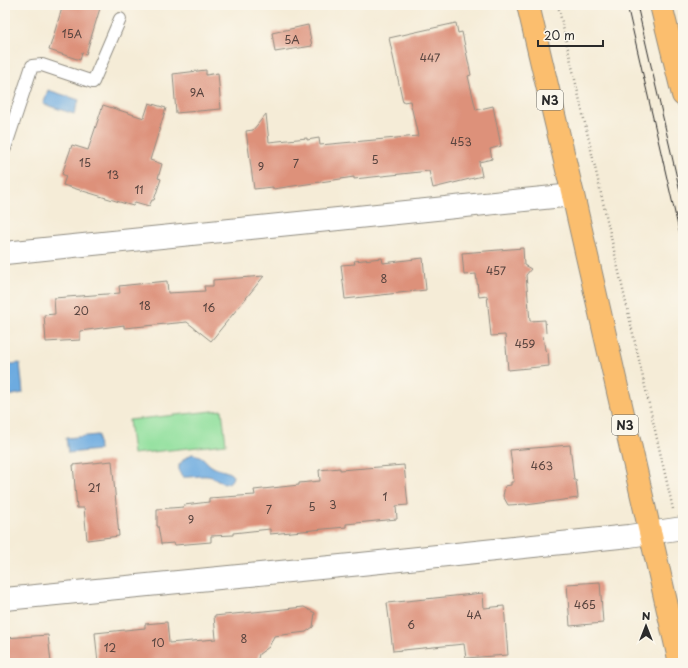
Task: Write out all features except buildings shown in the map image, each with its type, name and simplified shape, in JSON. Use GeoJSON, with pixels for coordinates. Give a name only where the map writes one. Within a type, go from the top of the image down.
{"type":"FeatureCollection","features":[{"type":"Feature","properties":{"kind":"main road","name":"N3"},"geometry":{"type":"LineString","coordinates":[[528,5],[680,663]]}},
{"type":"Feature","properties":{"kind":"main road"},"geometry":{"type":"LineString","coordinates":[[661,5],[683,95]]}},
{"type":"Feature","properties":{"kind":"street"},"geometry":{"type":"LineString","coordinates":[[670,42],[671,5]]}},
{"type":"Feature","properties":{"kind":"street"},"geometry":{"type":"LineString","coordinates":[[5,253],[573,195]]}},
{"type":"Feature","properties":{"kind":"street"},"geometry":{"type":"LineString","coordinates":[[5,599],[361,564],[680,529]]}},
{"type":"Feature","properties":{"kind":"lane"},"geometry":{"type":"LineString","coordinates":[[5,148],[32,66],[42,65],[93,82],[120,19]]}},
{"type":"Feature","properties":{"kind":"path"},"geometry":{"type":"LineString","coordinates":[[558,5],[680,529]]}},
{"type":"Feature","properties":{"kind":"green space"},"geometry":{"type":"Polygon","coordinates":[[[222,410],[226,444],[133,454],[129,420],[222,410]]]}},
{"type":"Feature","properties":{"kind":"water"},"geometry":{"type":"Polygon","coordinates":[[[48,90],[79,100],[74,114],[43,104],[48,90]]]}},
{"type":"Feature","properties":{"kind":"water"},"geometry":{"type":"Polygon","coordinates":[[[20,363],[23,393],[8,396],[5,365],[20,363]]]}},
{"type":"Feature","properties":{"kind":"water"},"geometry":{"type":"Polygon","coordinates":[[[98,435],[99,450],[68,453],[66,438],[98,435]]]}},
{"type":"Feature","properties":{"kind":"water"},"geometry":{"type":"Polygon","coordinates":[[[192,454],[200,456],[213,467],[231,474],[233,476],[232,480],[229,483],[224,484],[209,476],[183,477],[179,472],[179,465],[185,458],[192,454]]]}},
{"type":"Feature","properties":{"kind":"tram line"},"geometry":{"type":"LineString","coordinates":[[627,5],[683,248]]}},
{"type":"Feature","properties":{"kind":"tram line"},"geometry":{"type":"LineString","coordinates":[[637,5],[683,204]]}}]}
